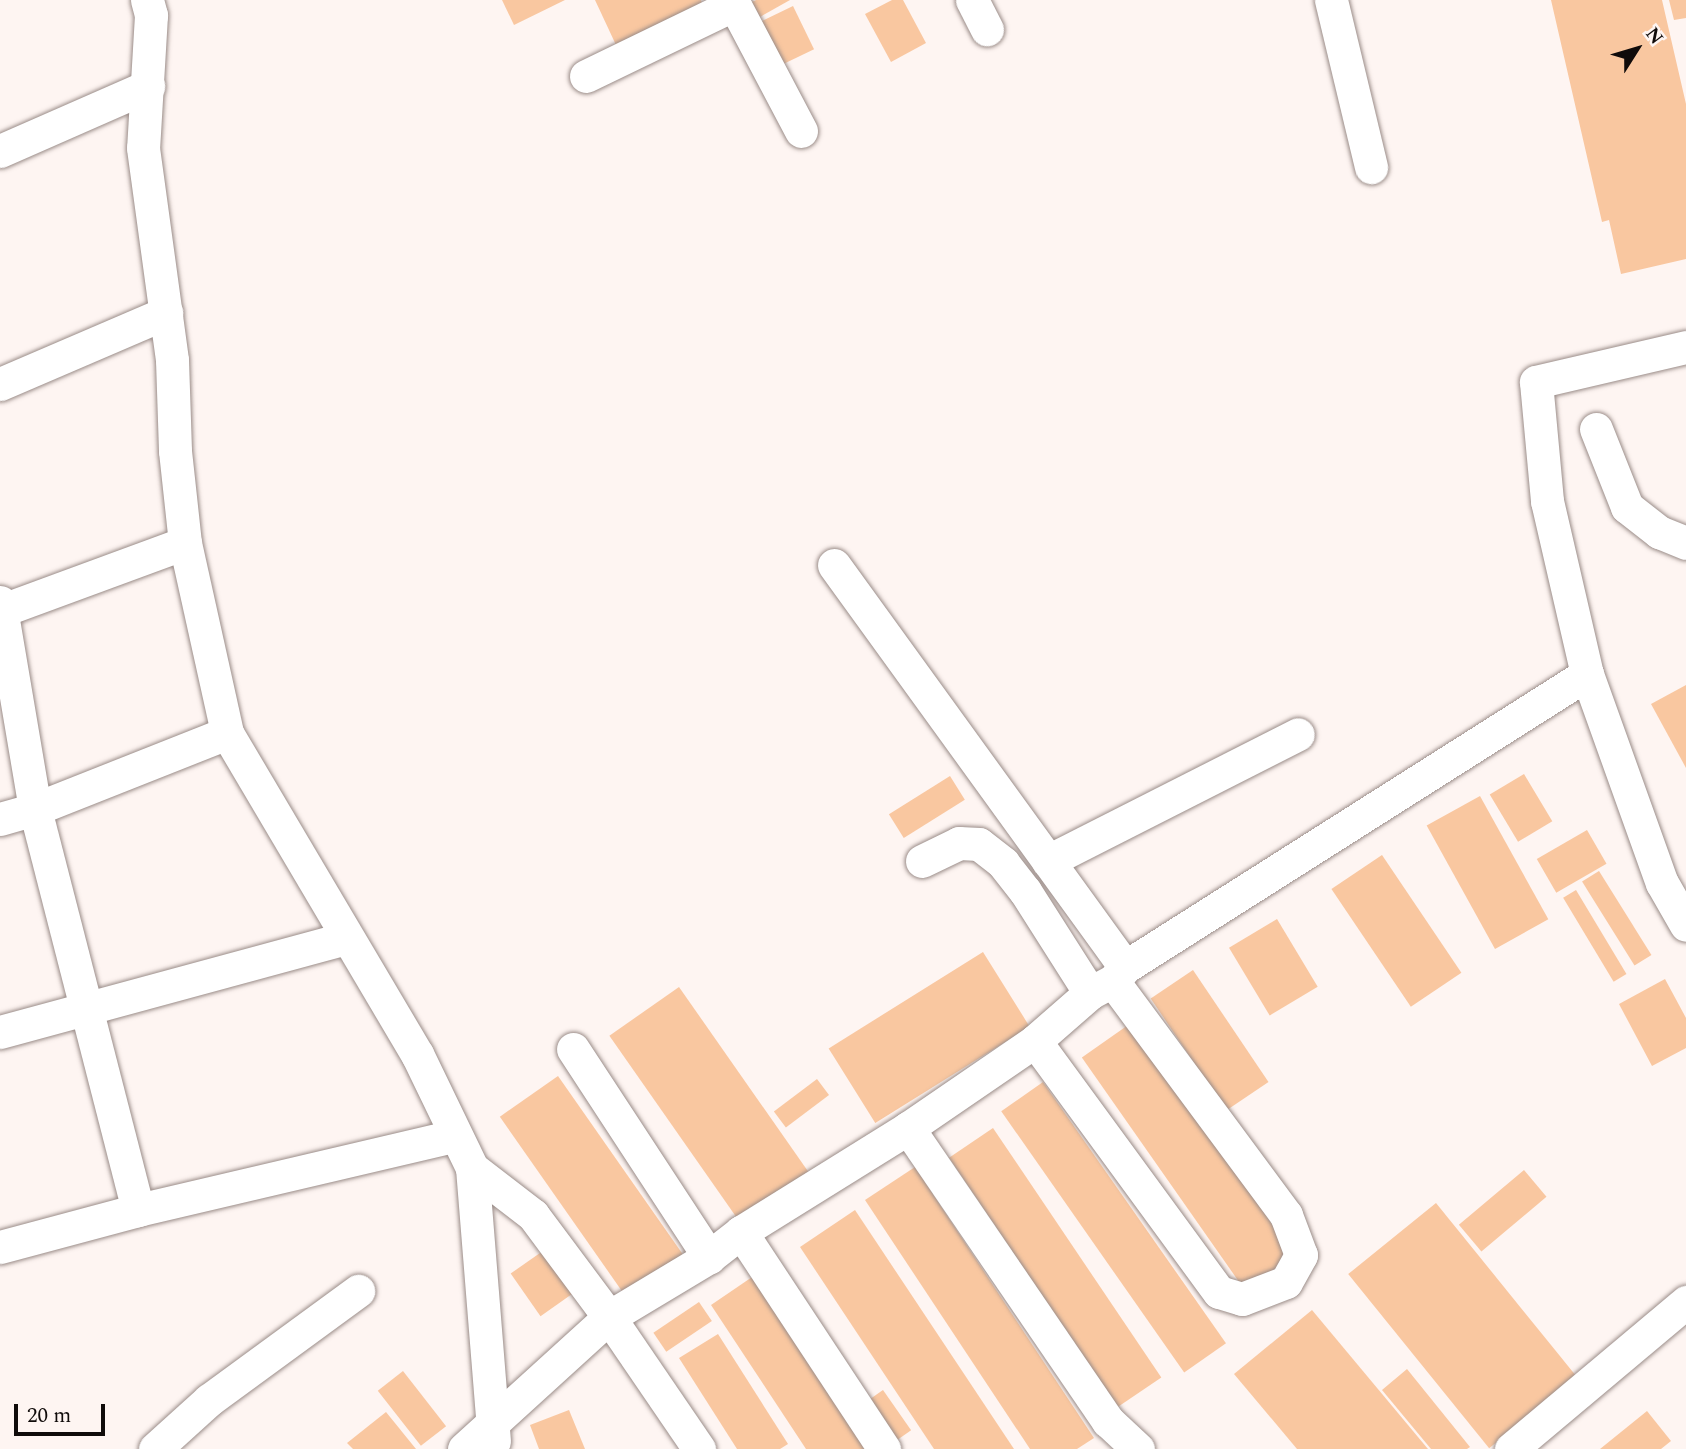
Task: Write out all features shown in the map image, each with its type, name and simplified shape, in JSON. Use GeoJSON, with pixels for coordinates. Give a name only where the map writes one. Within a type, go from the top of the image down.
{"type":"FeatureCollection","features":[{"type":"Feature","properties":{"kind":"street"},"geometry":{"type":"LineString","coordinates":[[147,0],[151,15],[143,148],[172,360],[174,451],[185,543],[227,733],[417,1054],[454,1136],[472,1168],[533,1215],[609,1317],[699,1449]]}},
{"type":"Feature","properties":{"kind":"street"},"geometry":{"type":"LineString","coordinates":[[1331,0],[1371,167]]}},
{"type":"Feature","properties":{"kind":"street"},"geometry":{"type":"LineString","coordinates":[[586,76],[734,2],[801,131]]}},
{"type":"Feature","properties":{"kind":"street"},"geometry":{"type":"LineString","coordinates":[[0,151],[148,86]]}},
{"type":"Feature","properties":{"kind":"street"},"geometry":{"type":"LineString","coordinates":[[0,384],[166,313]]}},
{"type":"Feature","properties":{"kind":"street"},"geometry":{"type":"LineString","coordinates":[[1686,346],[1536,382],[1547,501],[1587,674],[1662,883],[1686,925]]}},
{"type":"Feature","properties":{"kind":"street"},"geometry":{"type":"LineString","coordinates":[[1596,429],[1627,507],[1658,532],[1686,543]]}},
{"type":"Feature","properties":{"kind":"street"},"geometry":{"type":"LineString","coordinates":[[138,1210],[36,809],[1,608],[185,543]]}},
{"type":"Feature","properties":{"kind":"street"},"geometry":{"type":"LineString","coordinates":[[834,565],[1048,861],[1109,981]]}},
{"type":"Feature","properties":{"kind":"street"},"geometry":{"type":"LineString","coordinates":[[464,1449],[493,1437],[609,1317],[709,1257],[741,1232],[908,1128],[1035,1041],[1109,981],[1587,674]]}},
{"type":"Feature","properties":{"kind":"street"},"geometry":{"type":"LineString","coordinates":[[0,819],[36,809],[227,733]]}},
{"type":"Feature","properties":{"kind":"street"},"geometry":{"type":"LineString","coordinates":[[1048,861],[1298,734]]}},
{"type":"Feature","properties":{"kind":"street"},"geometry":{"type":"LineString","coordinates":[[922,861],[959,843],[979,844],[1003,863],[1025,891],[1109,981],[1286,1215],[1301,1255],[1286,1282],[1242,1299],[1219,1292],[1035,1041]]}},
{"type":"Feature","properties":{"kind":"street"},"geometry":{"type":"LineString","coordinates":[[0,1032],[346,937]]}},
{"type":"Feature","properties":{"kind":"street"},"geometry":{"type":"LineString","coordinates":[[573,1048],[709,1257]]}},
{"type":"Feature","properties":{"kind":"street"},"geometry":{"type":"LineString","coordinates":[[908,1128],[1108,1421],[1138,1449]]}},
{"type":"Feature","properties":{"kind":"street"},"geometry":{"type":"LineString","coordinates":[[0,1247],[138,1210],[454,1136]]}},
{"type":"Feature","properties":{"kind":"street"},"geometry":{"type":"LineString","coordinates":[[472,1168],[493,1437]]}},
{"type":"Feature","properties":{"kind":"street"},"geometry":{"type":"LineString","coordinates":[[741,1232],[884,1449]]}},
{"type":"Feature","properties":{"kind":"street"},"geometry":{"type":"LineString","coordinates":[[155,1449],[209,1400],[358,1291]]}},
{"type":"Feature","properties":{"kind":"street"},"geometry":{"type":"LineString","coordinates":[[1511,1449],[1686,1302]]}},
{"type":"Feature","properties":{"kind":"building"},"geometry":{"type":"Polygon","coordinates":[[[502,0],[565,0],[514,25],[502,0]]]}},
{"type":"Feature","properties":{"kind":"building"},"geometry":{"type":"Polygon","coordinates":[[[595,0],[701,0],[703,5],[616,45],[595,0]]]}},
{"type":"Feature","properties":{"kind":"building"},"geometry":{"type":"Polygon","coordinates":[[[790,0],[760,17],[752,2],[790,0]]]}},
{"type":"Feature","properties":{"kind":"building"},"geometry":{"type":"Polygon","coordinates":[[[892,0],[903,0],[926,43],[891,62],[865,14],[892,0]]]}},
{"type":"Feature","properties":{"kind":"building"},"geometry":{"type":"Polygon","coordinates":[[[1551,0],[1662,0],[1686,104],[1686,259],[1621,274],[1609,220],[1602,222],[1551,0]]]}},
{"type":"Feature","properties":{"kind":"building"},"geometry":{"type":"Polygon","coordinates":[[[1669,0],[1686,0],[1686,18],[1674,20],[1669,0]]]}},
{"type":"Feature","properties":{"kind":"building"},"geometry":{"type":"Polygon","coordinates":[[[793,6],[814,49],[781,65],[760,22],[793,6]]]}},
{"type":"Feature","properties":{"kind":"building"},"geometry":{"type":"Polygon","coordinates":[[[1686,685],[1686,768],[1651,704],[1686,685]]]}},
{"type":"Feature","properties":{"kind":"building"},"geometry":{"type":"Polygon","coordinates":[[[1524,774],[1552,821],[1518,842],[1490,795],[1524,774]]]}},
{"type":"Feature","properties":{"kind":"building"},"geometry":{"type":"Polygon","coordinates":[[[950,776],[965,800],[904,838],[889,814],[950,776]]]}},
{"type":"Feature","properties":{"kind":"building"},"geometry":{"type":"Polygon","coordinates":[[[1480,796],[1548,919],[1495,949],[1427,826],[1480,796]]]}},
{"type":"Feature","properties":{"kind":"building"},"geometry":{"type":"Polygon","coordinates":[[[1587,830],[1606,864],[1556,893],[1537,859],[1587,830]]]}},
{"type":"Feature","properties":{"kind":"building"},"geometry":{"type":"Polygon","coordinates":[[[1382,855],[1461,973],[1411,1007],[1331,889],[1382,855]]]}},
{"type":"Feature","properties":{"kind":"building"},"geometry":{"type":"Polygon","coordinates":[[[1599,871],[1651,955],[1635,966],[1582,882],[1599,871]]]}},
{"type":"Feature","properties":{"kind":"building"},"geometry":{"type":"Polygon","coordinates":[[[1576,890],[1626,974],[1614,982],[1563,898],[1576,890]]]}},
{"type":"Feature","properties":{"kind":"building"},"geometry":{"type":"Polygon","coordinates":[[[1277,919],[1318,987],[1270,1016],[1229,948],[1277,919]]]}},
{"type":"Feature","properties":{"kind":"building"},"geometry":{"type":"Polygon","coordinates":[[[983,952],[1030,1027],[875,1123],[829,1048],[983,952]]]}},
{"type":"Feature","properties":{"kind":"building"},"geometry":{"type":"Polygon","coordinates":[[[1193,970],[1268,1082],[1226,1110],[1151,999],[1193,970]]]}},
{"type":"Feature","properties":{"kind":"building"},"geometry":{"type":"Polygon","coordinates":[[[1665,979],[1686,1018],[1686,1048],[1652,1066],[1619,1004],[1665,979]]]}},
{"type":"Feature","properties":{"kind":"building"},"geometry":{"type":"Polygon","coordinates":[[[679,987],[811,1175],[741,1224],[609,1036],[679,987]]]}},
{"type":"Feature","properties":{"kind":"building"},"geometry":{"type":"Polygon","coordinates":[[[1131,1023],[1296,1259],[1247,1293],[1082,1057],[1131,1023]]]}},
{"type":"Feature","properties":{"kind":"building"},"geometry":{"type":"Polygon","coordinates":[[[558,1076],[686,1259],[628,1299],[500,1117],[558,1076]]]}},
{"type":"Feature","properties":{"kind":"building"},"geometry":{"type":"Polygon","coordinates":[[[817,1079],[829,1095],[786,1127],[774,1111],[817,1079]]]}},
{"type":"Feature","properties":{"kind":"building"},"geometry":{"type":"Polygon","coordinates":[[[1043,1082],[1226,1343],[1184,1373],[1001,1111],[1043,1082]]]}},
{"type":"Feature","properties":{"kind":"building"},"geometry":{"type":"Polygon","coordinates":[[[993,1128],[1161,1378],[1117,1407],[949,1158],[993,1128]]]}},
{"type":"Feature","properties":{"kind":"building"},"geometry":{"type":"Polygon","coordinates":[[[915,1167],[1094,1438],[1077,1449],[1030,1449],[865,1200],[915,1167]]]}},
{"type":"Feature","properties":{"kind":"building"},"geometry":{"type":"Polygon","coordinates":[[[1524,1170],[1546,1197],[1481,1251],[1459,1225],[1524,1170]]]}},
{"type":"Feature","properties":{"kind":"building"},"geometry":{"type":"Polygon","coordinates":[[[1436,1203],[1577,1377],[1489,1448],[1348,1274],[1436,1203]]]}},
{"type":"Feature","properties":{"kind":"building"},"geometry":{"type":"Polygon","coordinates":[[[855,1210],[1014,1449],[934,1449],[800,1247],[855,1210]]]}},
{"type":"Feature","properties":{"kind":"building"},"geometry":{"type":"Polygon","coordinates":[[[550,1246],[580,1289],[541,1316],[511,1274],[550,1246]]]}},
{"type":"Feature","properties":{"kind":"building"},"geometry":{"type":"Polygon","coordinates":[[[758,1273],[875,1449],[806,1449],[711,1305],[758,1273]]]}},
{"type":"Feature","properties":{"kind":"building"},"geometry":{"type":"Polygon","coordinates":[[[699,1302],[712,1321],[666,1352],[653,1333],[699,1302]]]}},
{"type":"Feature","properties":{"kind":"building"},"geometry":{"type":"Polygon","coordinates":[[[1312,1310],[1428,1449],[1297,1449],[1234,1374],[1312,1310]]]}},
{"type":"Feature","properties":{"kind":"building"},"geometry":{"type":"Polygon","coordinates":[[[718,1334],[788,1444],[780,1449],[737,1449],[679,1358],[718,1334]]]}},
{"type":"Feature","properties":{"kind":"building"},"geometry":{"type":"Polygon","coordinates":[[[1407,1369],[1470,1447],[1431,1449],[1382,1390],[1407,1369]]]}},
{"type":"Feature","properties":{"kind":"building"},"geometry":{"type":"Polygon","coordinates":[[[403,1371],[446,1426],[421,1446],[378,1391],[403,1371]]]}},
{"type":"Feature","properties":{"kind":"building"},"geometry":{"type":"Polygon","coordinates":[[[883,1390],[911,1430],[891,1444],[863,1404],[883,1390]]]}},
{"type":"Feature","properties":{"kind":"building"},"geometry":{"type":"Polygon","coordinates":[[[569,1410],[585,1449],[539,1449],[530,1425],[569,1410]]]}},
{"type":"Feature","properties":{"kind":"building"},"geometry":{"type":"Polygon","coordinates":[[[1647,1411],[1671,1441],[1661,1449],[1600,1449],[1647,1411]]]}},
{"type":"Feature","properties":{"kind":"building"},"geometry":{"type":"Polygon","coordinates":[[[386,1412],[416,1449],[353,1449],[347,1443],[386,1412]]]}}]}
